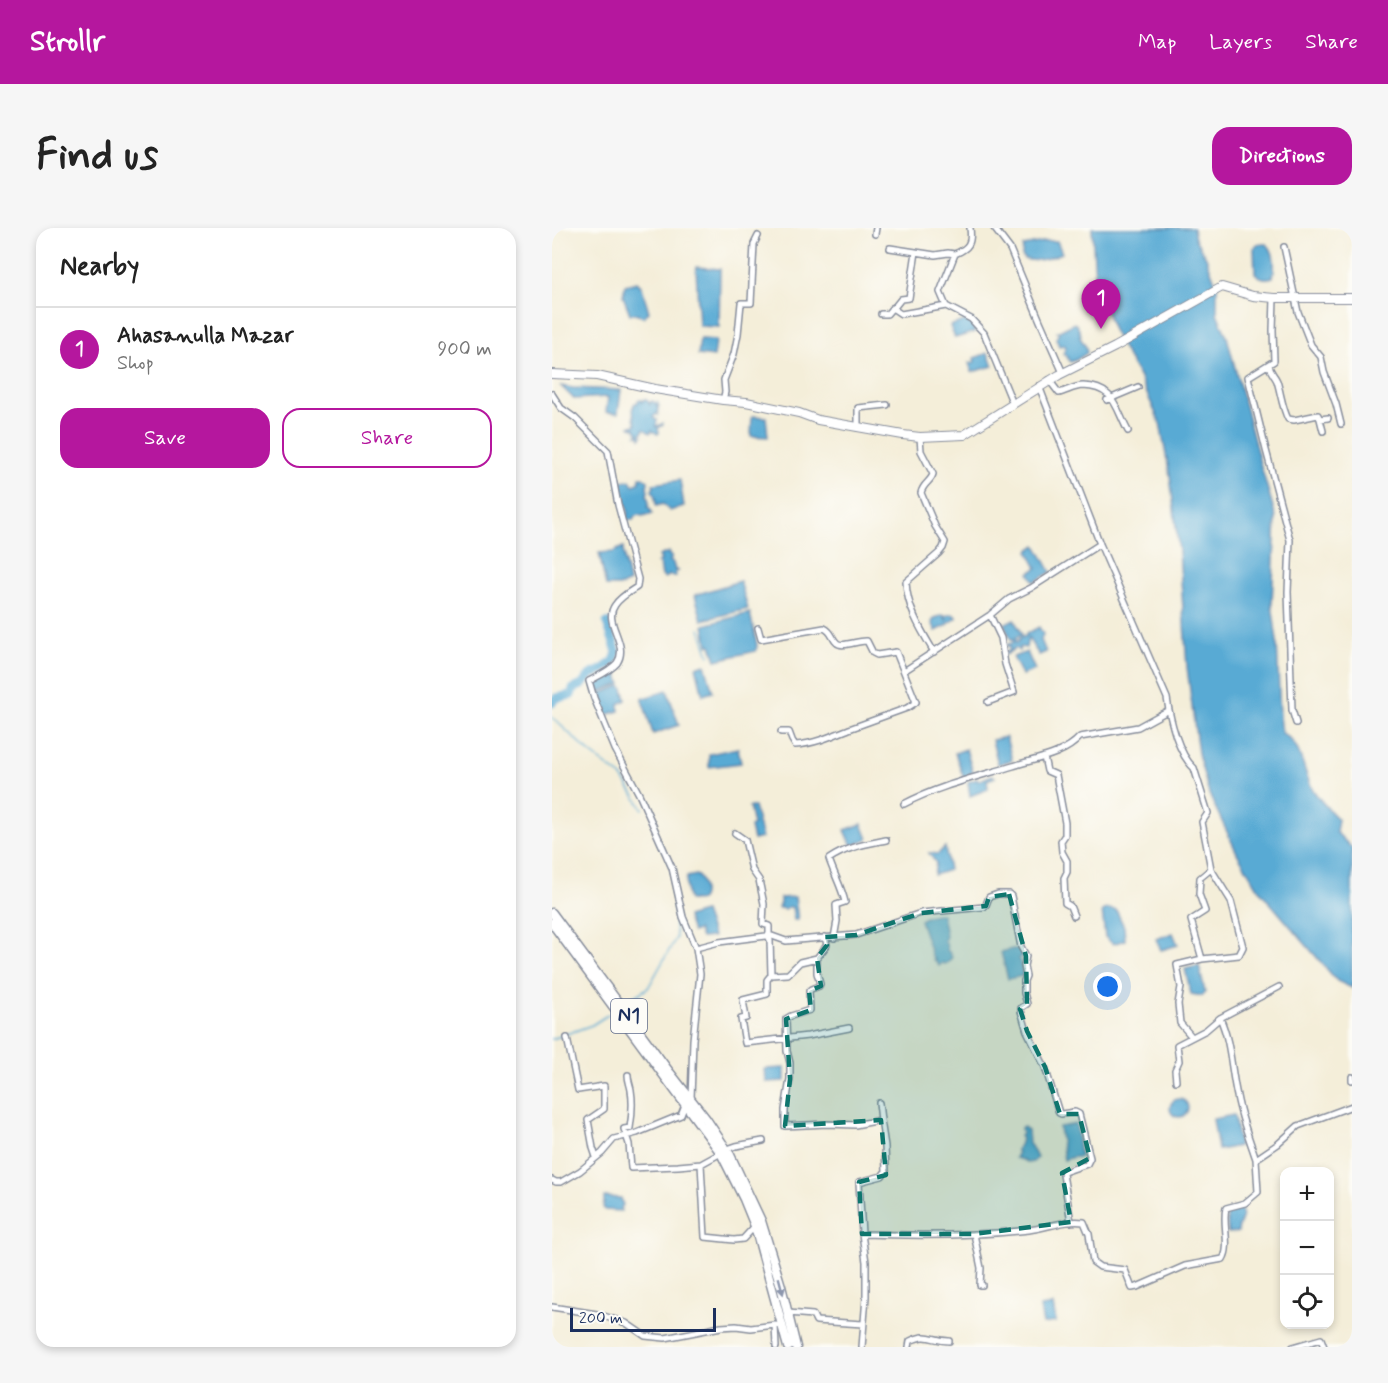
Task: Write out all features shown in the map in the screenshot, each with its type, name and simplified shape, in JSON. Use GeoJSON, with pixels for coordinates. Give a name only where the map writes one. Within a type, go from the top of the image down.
{"type":"FeatureCollection","features":[{"type":"Feature","properties":{"kind":"highway","name":"N1"},"geometry":{"type":"LineString","coordinates":[[552,913],[670,1073],[688,1102]]}},
{"type":"Feature","properties":{"kind":"highway","name":"N1"},"geometry":{"type":"LineString","coordinates":[[552,923],[658,1067],[688,1102],[724,1151],[750,1195],[761,1221],[781,1286],[796,1347]]}},
{"type":"Feature","properties":{"kind":"highway","name":"N1"},"geometry":{"type":"LineString","coordinates":[[724,1151],[755,1226],[779,1325],[788,1347]]}},
{"type":"Feature","properties":{"kind":"main road"},"geometry":{"type":"LineString","coordinates":[[552,374],[597,376],[655,389],[746,402],[799,413],[818,420],[903,435],[920,437],[964,435],[1049,380],[1115,347],[1222,287],[1252,296],[1274,298],[1352,298]]}},
{"type":"Feature","properties":{"kind":"street"},"geometry":{"type":"LineString","coordinates":[[890,248],[935,255],[955,254],[963,251],[968,245],[971,239],[970,228]]}},
{"type":"Feature","properties":{"kind":"street"},"geometry":{"type":"LineString","coordinates":[[998,229],[1010,249],[1063,372]]}},
{"type":"Feature","properties":{"kind":"street"},"geometry":{"type":"LineString","coordinates":[[723,400],[724,380],[734,354],[738,334],[741,303],[751,303],[754,244],[758,236]]}},
{"type":"Feature","properties":{"kind":"street"},"geometry":{"type":"LineString","coordinates":[[1284,247],[1298,312],[1311,345],[1321,357],[1341,424]]}},
{"type":"Feature","properties":{"kind":"street"},"geometry":{"type":"LineString","coordinates":[[881,315],[893,309],[900,299],[909,298],[916,252]]}},
{"type":"Feature","properties":{"kind":"street"},"geometry":{"type":"LineString","coordinates":[[955,254],[940,292],[946,306],[970,319],[984,333],[1012,404]]}},
{"type":"Feature","properties":{"kind":"street"},"geometry":{"type":"LineString","coordinates":[[1274,298],[1274,361],[1248,377],[1290,540],[1288,592],[1292,710],[1296,723]]}},
{"type":"Feature","properties":{"kind":"street"},"geometry":{"type":"LineString","coordinates":[[893,309],[901,314],[946,306]]}},
{"type":"Feature","properties":{"kind":"street"},"geometry":{"type":"LineString","coordinates":[[1269,365],[1288,419],[1318,415],[1323,431]]}},
{"type":"Feature","properties":{"kind":"street"},"geometry":{"type":"LineString","coordinates":[[1049,380],[1059,393],[1081,386],[1107,392],[1128,431]]}},
{"type":"Feature","properties":{"kind":"street"},"geometry":{"type":"LineString","coordinates":[[1039,386],[1101,544],[1167,698],[1171,721],[1179,742],[1189,763],[1194,768],[1208,813],[1202,822],[1211,869],[1231,901],[1243,947],[1239,955],[1177,965],[1181,987],[1178,1004],[1180,1023],[1192,1037]]}},
{"type":"Feature","properties":{"kind":"street"},"geometry":{"type":"LineString","coordinates":[[1110,399],[1138,387]]}},
{"type":"Feature","properties":{"kind":"street"},"geometry":{"type":"LineString","coordinates":[[552,394],[561,408],[575,418],[608,451],[618,505],[638,579],[637,587],[616,603],[612,612],[613,624],[622,648],[618,662],[608,671],[589,681],[615,749],[639,794],[672,867],[683,916],[696,948],[700,974],[688,1102],[681,1115],[614,1140],[580,1171],[561,1182],[552,1180]]}},
{"type":"Feature","properties":{"kind":"street"},"geometry":{"type":"LineString","coordinates":[[858,428],[858,408],[887,405]]}},
{"type":"Feature","properties":{"kind":"street"},"geometry":{"type":"LineString","coordinates":[[1320,419],[1328,418]]}},
{"type":"Feature","properties":{"kind":"street"},"geometry":{"type":"LineString","coordinates":[[920,437],[921,451],[933,474],[921,493],[945,543],[939,553],[906,582],[914,617],[934,652]]}},
{"type":"Feature","properties":{"kind":"street"},"geometry":{"type":"LineString","coordinates":[[904,671],[990,615],[1010,599],[1101,544]]}},
{"type":"Feature","properties":{"kind":"street"},"geometry":{"type":"LineString","coordinates":[[988,702],[1014,692],[1005,664],[1001,638],[990,615]]}},
{"type":"Feature","properties":{"kind":"street"},"geometry":{"type":"LineString","coordinates":[[758,628],[761,639],[824,628],[829,630],[836,643],[842,645],[862,640],[867,641],[873,653],[877,655],[896,652],[916,702],[907,708],[834,736],[803,744],[795,745],[789,732],[781,732]]}},
{"type":"Feature","properties":{"kind":"street"},"geometry":{"type":"LineString","coordinates":[[904,804],[950,786],[1044,757],[1073,745],[1080,737],[1138,727],[1169,710]]}},
{"type":"Feature","properties":{"kind":"street"},"geometry":{"type":"LineString","coordinates":[[1044,757],[1047,771],[1056,775],[1063,806],[1065,835],[1061,841],[1062,852],[1067,861],[1067,872],[1064,878],[1065,903],[1070,906],[1074,916]]}},
{"type":"Feature","properties":{"kind":"street"},"geometry":{"type":"LineString","coordinates":[[735,832],[745,840],[752,870],[759,880],[764,904],[763,924],[769,926],[770,940],[771,975],[767,980],[767,994],[743,1000],[746,1018],[741,1019],[745,1043],[808,1036],[849,1028]]}},
{"type":"Feature","properties":{"kind":"street"},"geometry":{"type":"LineString","coordinates":[[834,938],[837,921],[836,905],[845,902],[843,891],[829,859],[840,852],[886,840]]}},
{"type":"Feature","properties":{"kind":"street"},"geometry":{"type":"LineString","coordinates":[[1202,960],[1191,920],[1205,910],[1199,894],[1200,878],[1211,869]]}},
{"type":"Feature","properties":{"kind":"street"},"geometry":{"type":"LineString","coordinates":[[696,948],[719,942],[769,936],[786,941],[856,935],[921,913],[984,907],[989,897],[1009,894],[1021,947],[1026,956],[1024,993],[1027,1004],[1021,1011],[1027,1031],[1046,1067],[1059,1113],[1079,1114],[1090,1158],[1087,1164],[1063,1174],[1071,1222]]}},
{"type":"Feature","properties":{"kind":"street"},"geometry":{"type":"LineString","coordinates":[[771,975],[788,974],[800,963],[817,958],[827,945],[825,937]]}},
{"type":"Feature","properties":{"kind":"street"},"geometry":{"type":"LineString","coordinates":[[817,958],[820,984],[809,991],[810,1010],[786,1019],[786,1051],[790,1063],[790,1079],[785,1126],[855,1125],[881,1120]]}},
{"type":"Feature","properties":{"kind":"street"},"geometry":{"type":"LineString","coordinates":[[1176,1081],[1175,1070],[1179,1062],[1177,1046],[1206,1030],[1220,1018],[1280,987]]}},
{"type":"Feature","properties":{"kind":"street"},"geometry":{"type":"LineString","coordinates":[[862,1234],[974,1234],[1031,1230],[1076,1221],[1084,1222],[1089,1234],[1093,1263],[1100,1267],[1125,1270],[1132,1288],[1185,1266],[1223,1259],[1226,1253],[1224,1216],[1226,1208],[1245,1203],[1258,1191],[1256,1159],[1237,1097],[1226,1032],[1220,1018]]}},
{"type":"Feature","properties":{"kind":"street"},"geometry":{"type":"LineString","coordinates":[[567,1038],[578,1090],[604,1086],[604,1108],[588,1120],[596,1157]]}},
{"type":"Feature","properties":{"kind":"street"},"geometry":{"type":"LineString","coordinates":[[628,1075],[632,1120],[630,1128],[624,1129],[631,1168],[701,1164],[736,1146],[763,1141]]}},
{"type":"Feature","properties":{"kind":"street"},"geometry":{"type":"LineString","coordinates":[[862,1347],[866,1262],[859,1182],[882,1176],[886,1172],[879,1103]]}},
{"type":"Feature","properties":{"kind":"street"},"geometry":{"type":"LineString","coordinates":[[1256,1159],[1298,1126],[1352,1106]]}},
{"type":"Feature","properties":{"kind":"street"},"geometry":{"type":"LineString","coordinates":[[701,1164],[705,1237],[743,1239],[755,1226]]}},
{"type":"Feature","properties":{"kind":"street"},"geometry":{"type":"LineString","coordinates":[[974,1234],[981,1268],[980,1285],[982,1285]]}},
{"type":"Feature","properties":{"kind":"street"},"geometry":{"type":"LineString","coordinates":[[552,1307],[597,1314],[627,1323],[645,1336],[665,1338],[721,1327],[751,1328],[779,1325],[776,1347]]}},
{"type":"Feature","properties":{"kind":"street"},"geometry":{"type":"LineString","coordinates":[[788,1313],[813,1315],[816,1321],[863,1324]]}},
{"type":"Feature","properties":{"kind":"street"},"geometry":{"type":"LineString","coordinates":[[909,1347],[910,1341],[924,1336],[949,1341]]}},
{"type":"Feature","properties":{"kind":"street"},"geometry":{"type":"LineString","coordinates":[[1293,1347],[1321,1339],[1324,1347]]}},
{"type":"Feature","properties":{"kind":"highlighted area"},"geometry":{"type":"Polygon","coordinates":[[[1009,894],[1026,956],[1027,1004],[1020,1009],[1027,1031],[1045,1067],[1060,1114],[1079,1114],[1090,1158],[1062,1173],[1071,1222],[974,1234],[862,1234],[859,1182],[886,1175],[881,1120],[785,1126],[790,1079],[786,1019],[811,1010],[809,991],[821,986],[817,958],[827,945],[825,937],[856,935],[921,913],[986,906],[989,897],[1009,894]]]}},
{"type":"Feature","properties":{"kind":"water"},"geometry":{"type":"Polygon","coordinates":[[[1092,228],[1193,228],[1195,239],[1206,257],[1217,287],[1217,313],[1227,337],[1276,517],[1272,604],[1277,641],[1282,733],[1289,738],[1298,751],[1313,790],[1338,819],[1336,832],[1352,848],[1352,988],[1337,981],[1260,891],[1238,855],[1209,794],[1198,753],[1187,667],[1179,551],[1170,476],[1160,423],[1140,378],[1112,328],[1095,277],[1092,228]]]}},
{"type":"Feature","properties":{"kind":"water"},"geometry":{"type":"Polygon","coordinates":[[[1057,241],[1062,253],[1039,260],[1024,259],[1023,246],[1057,241]]]}},
{"type":"Feature","properties":{"kind":"water"},"geometry":{"type":"Polygon","coordinates":[[[1259,244],[1267,244],[1272,251],[1273,277],[1264,278],[1255,273],[1254,248],[1259,244]]]}},
{"type":"Feature","properties":{"kind":"water"},"geometry":{"type":"Polygon","coordinates":[[[696,267],[720,269],[719,327],[699,326],[696,267]]]}},
{"type":"Feature","properties":{"kind":"water"},"geometry":{"type":"Polygon","coordinates":[[[637,282],[642,287],[649,312],[643,317],[630,314],[623,296],[625,285],[637,282]]]}},
{"type":"Feature","properties":{"kind":"water"},"geometry":{"type":"Polygon","coordinates":[[[967,320],[972,324],[975,332],[955,338],[950,326],[967,320]]]}},
{"type":"Feature","properties":{"kind":"water"},"geometry":{"type":"Polygon","coordinates":[[[1075,323],[1087,353],[1070,362],[1063,354],[1066,347],[1059,346],[1056,338],[1059,334],[1057,332],[1075,323]]]}},
{"type":"Feature","properties":{"kind":"water"},"geometry":{"type":"Polygon","coordinates":[[[700,339],[716,340],[714,357],[698,355],[700,339]]]}},
{"type":"Feature","properties":{"kind":"water"},"geometry":{"type":"Polygon","coordinates":[[[988,353],[993,366],[972,372],[969,363],[975,362],[974,358],[988,353]]]}},
{"type":"Feature","properties":{"kind":"water"},"geometry":{"type":"Polygon","coordinates":[[[561,386],[621,390],[618,413],[606,412],[608,397],[574,399],[561,386]]]}},
{"type":"Feature","properties":{"kind":"water"},"geometry":{"type":"Polygon","coordinates":[[[645,399],[650,405],[650,402],[653,401],[655,404],[657,402],[659,406],[655,406],[658,407],[658,415],[653,417],[657,420],[656,427],[663,423],[663,425],[658,428],[659,433],[657,434],[652,430],[650,433],[644,429],[640,438],[635,428],[630,426],[636,425],[633,407],[635,403],[645,399]]]}},
{"type":"Feature","properties":{"kind":"water"},"geometry":{"type":"Polygon","coordinates":[[[752,416],[766,417],[768,437],[751,436],[752,416]]]}},
{"type":"Feature","properties":{"kind":"water"},"geometry":{"type":"Polygon","coordinates":[[[640,477],[648,481],[648,507],[652,514],[639,515],[633,520],[626,520],[627,505],[621,499],[619,489],[622,488],[621,482],[630,480],[633,485],[639,483],[640,477]]]}},
{"type":"Feature","properties":{"kind":"water"},"geometry":{"type":"Polygon","coordinates":[[[680,480],[684,506],[670,511],[663,504],[656,506],[652,490],[653,484],[680,480]]]}},
{"type":"Feature","properties":{"kind":"water"},"geometry":{"type":"Polygon","coordinates":[[[1036,545],[1051,572],[1034,582],[1029,573],[1037,568],[1028,551],[1036,545]]]}},
{"type":"Feature","properties":{"kind":"water"},"geometry":{"type":"Polygon","coordinates":[[[623,547],[629,582],[622,586],[606,586],[599,553],[613,552],[623,547]]]}},
{"type":"Feature","properties":{"kind":"water"},"geometry":{"type":"Polygon","coordinates":[[[669,552],[672,557],[670,561],[675,570],[679,571],[675,572],[676,576],[670,575],[665,578],[662,576],[660,564],[657,563],[661,560],[659,556],[669,552]]]}},
{"type":"Feature","properties":{"kind":"water"},"geometry":{"type":"Polygon","coordinates":[[[740,581],[748,609],[702,620],[695,595],[740,581]]]}},
{"type":"Feature","properties":{"kind":"water"},"geometry":{"type":"Polygon","coordinates":[[[750,613],[757,645],[756,651],[716,660],[711,645],[708,645],[704,625],[750,613]]]}},
{"type":"Feature","properties":{"kind":"water"},"geometry":{"type":"Polygon","coordinates":[[[953,614],[957,618],[936,631],[932,622],[935,618],[943,615],[947,621],[945,616],[953,614]]]}},
{"type":"Feature","properties":{"kind":"water"},"geometry":{"type":"Polygon","coordinates":[[[1014,619],[1022,635],[1016,637],[1015,643],[1039,627],[1043,634],[1041,640],[1046,652],[1039,655],[1028,638],[1026,648],[1020,647],[1019,651],[1015,648],[1006,655],[1010,647],[1005,645],[1013,643],[1013,639],[1011,640],[1004,624],[1014,619]]]}},
{"type":"Feature","properties":{"kind":"water"},"geometry":{"type":"Polygon","coordinates":[[[1027,652],[1035,670],[1022,675],[1013,657],[1027,652]]]}},
{"type":"Feature","properties":{"kind":"water"},"geometry":{"type":"Polygon","coordinates":[[[705,664],[713,692],[703,695],[696,667],[705,664]]]}},
{"type":"Feature","properties":{"kind":"water"},"geometry":{"type":"Polygon","coordinates":[[[615,672],[621,684],[595,693],[595,685],[615,672]]]}},
{"type":"Feature","properties":{"kind":"water"},"geometry":{"type":"Polygon","coordinates":[[[621,686],[626,700],[619,704],[619,711],[606,715],[597,695],[621,686]]]}},
{"type":"Feature","properties":{"kind":"water"},"geometry":{"type":"Polygon","coordinates":[[[667,690],[679,725],[653,734],[642,699],[667,690]]]}},
{"type":"Feature","properties":{"kind":"water"},"geometry":{"type":"Polygon","coordinates":[[[1006,737],[1012,760],[998,764],[992,740],[1006,737]]]}},
{"type":"Feature","properties":{"kind":"water"},"geometry":{"type":"Polygon","coordinates":[[[738,748],[741,763],[709,767],[709,754],[738,748]]]}},
{"type":"Feature","properties":{"kind":"water"},"geometry":{"type":"Polygon","coordinates":[[[966,749],[973,773],[964,779],[955,753],[966,749]]]}},
{"type":"Feature","properties":{"kind":"water"},"geometry":{"type":"Polygon","coordinates":[[[992,775],[995,777],[987,780],[988,789],[970,796],[968,782],[977,779],[978,781],[992,775]]]}},
{"type":"Feature","properties":{"kind":"water"},"geometry":{"type":"Polygon","coordinates":[[[749,807],[754,807],[762,838],[753,840],[750,827],[753,825],[749,807]]]}},
{"type":"Feature","properties":{"kind":"water"},"geometry":{"type":"Polygon","coordinates":[[[862,824],[868,839],[852,846],[845,830],[862,824]]]}},
{"type":"Feature","properties":{"kind":"water"},"geometry":{"type":"Polygon","coordinates":[[[945,847],[949,870],[934,875],[936,863],[929,853],[938,854],[945,847]]]}},
{"type":"Feature","properties":{"kind":"water"},"geometry":{"type":"Polygon","coordinates":[[[696,875],[703,890],[703,896],[699,901],[689,900],[686,888],[687,877],[696,875]]]}},
{"type":"Feature","properties":{"kind":"water"},"geometry":{"type":"Polygon","coordinates":[[[795,897],[798,920],[794,920],[792,907],[778,908],[780,898],[795,897]]]}},
{"type":"Feature","properties":{"kind":"water"},"geometry":{"type":"Polygon","coordinates":[[[1116,910],[1124,927],[1125,940],[1113,944],[1105,937],[1102,911],[1116,910]]]}},
{"type":"Feature","properties":{"kind":"water"},"geometry":{"type":"Polygon","coordinates":[[[704,912],[713,937],[701,938],[698,930],[692,932],[687,917],[704,912]]]}},
{"type":"Feature","properties":{"kind":"water"},"geometry":{"type":"Polygon","coordinates":[[[942,914],[946,936],[944,941],[952,957],[949,962],[939,966],[933,959],[920,920],[942,914]]]}},
{"type":"Feature","properties":{"kind":"water"},"geometry":{"type":"Polygon","coordinates":[[[1173,933],[1178,945],[1161,950],[1156,939],[1173,933]]]}},
{"type":"Feature","properties":{"kind":"water"},"geometry":{"type":"Polygon","coordinates":[[[1012,949],[1022,951],[1024,956],[1019,958],[1023,976],[1008,979],[1001,952],[1012,949]]]}},
{"type":"Feature","properties":{"kind":"water"},"geometry":{"type":"Polygon","coordinates":[[[1199,966],[1205,992],[1202,996],[1191,994],[1185,969],[1199,966]]]}},
{"type":"Feature","properties":{"kind":"water"},"geometry":{"type":"Polygon","coordinates":[[[785,1068],[785,1081],[766,1082],[765,1069],[785,1068]]]}},
{"type":"Feature","properties":{"kind":"water"},"geometry":{"type":"Polygon","coordinates":[[[1179,1099],[1185,1102],[1188,1108],[1185,1114],[1179,1117],[1173,1114],[1170,1108],[1173,1102],[1179,1099]]]}},
{"type":"Feature","properties":{"kind":"water"},"geometry":{"type":"Polygon","coordinates":[[[1234,1115],[1239,1146],[1218,1150],[1213,1119],[1234,1115]]]}},
{"type":"Feature","properties":{"kind":"water"},"geometry":{"type":"Polygon","coordinates":[[[1076,1124],[1080,1157],[1064,1160],[1059,1127],[1076,1124]]]}},
{"type":"Feature","properties":{"kind":"water"},"geometry":{"type":"Polygon","coordinates":[[[1024,1127],[1028,1131],[1029,1144],[1037,1158],[1033,1162],[1027,1163],[1015,1158],[1018,1152],[1016,1150],[1022,1139],[1021,1128],[1024,1127]]]}},
{"type":"Feature","properties":{"kind":"water"},"geometry":{"type":"Polygon","coordinates":[[[604,1197],[621,1198],[623,1205],[621,1211],[605,1210],[604,1197]]]}},
{"type":"Feature","properties":{"kind":"water"},"geometry":{"type":"Polygon","coordinates":[[[1235,1209],[1240,1209],[1242,1212],[1238,1232],[1228,1233],[1227,1215],[1235,1209]]]}},
{"type":"Feature","properties":{"kind":"water"},"geometry":{"type":"Polygon","coordinates":[[[1053,1305],[1056,1322],[1043,1324],[1040,1307],[1053,1305]]]}},
{"type":"Feature","properties":{"kind":"waterway"},"geometry":{"type":"LineString","coordinates":[[552,703],[556,698],[571,695],[573,689],[582,685],[590,675],[614,661],[617,652],[607,623]]}},
{"type":"Feature","properties":{"kind":"waterway"},"geometry":{"type":"LineString","coordinates":[[700,629],[709,655]]}},
{"type":"Feature","properties":{"kind":"waterway"},"geometry":{"type":"LineString","coordinates":[[552,717],[590,753],[623,778],[643,809]]}},
{"type":"Feature","properties":{"kind":"waterway"},"geometry":{"type":"LineString","coordinates":[[625,1002],[648,988],[676,938],[672,879]]}},
{"type":"Feature","properties":{"kind":"waterway"},"geometry":{"type":"LineString","coordinates":[[552,1039],[592,1025],[609,1014]]}},
{"type":"Feature","properties":{"kind":"place","name":"Ahasanulla Mazar"},"geometry":{"type":"Point","coordinates":[1101,329]}}]}
